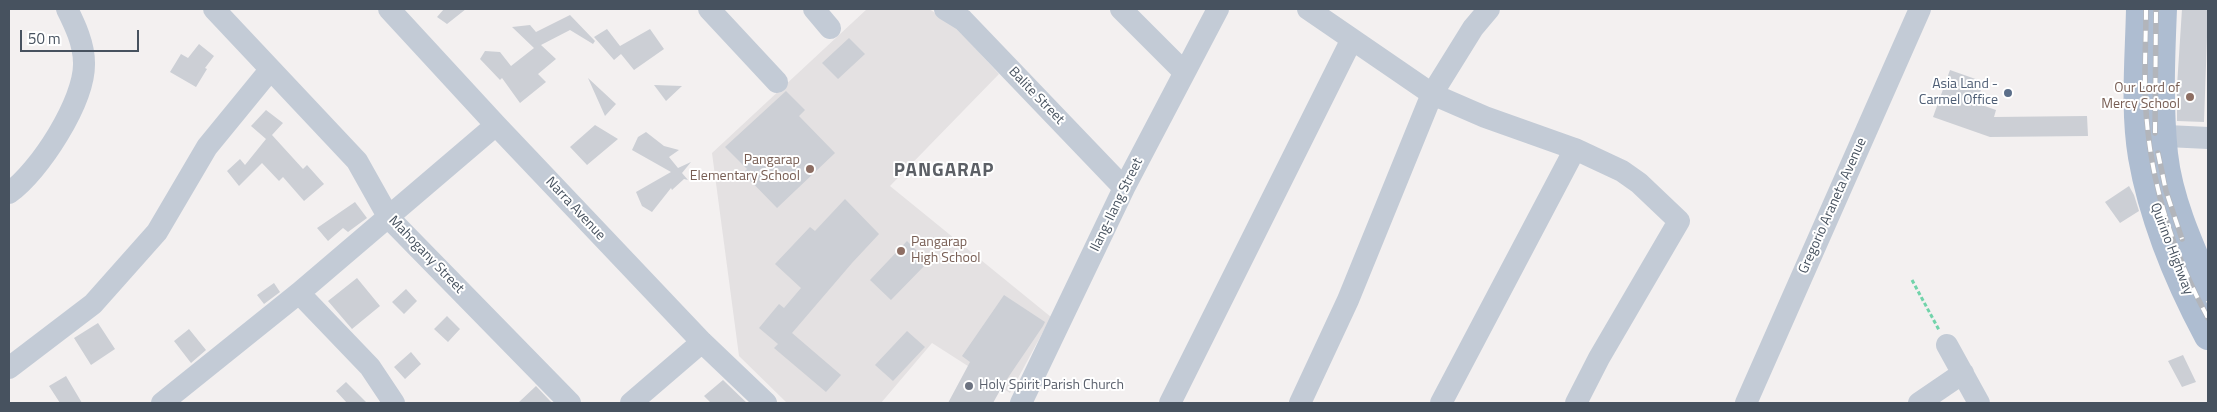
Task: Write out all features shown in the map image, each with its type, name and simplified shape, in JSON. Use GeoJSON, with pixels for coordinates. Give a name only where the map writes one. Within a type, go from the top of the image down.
{"type":"FeatureCollection","features":[{"type":"Feature","properties":{"kind":"main road","name":"Quirino Highway"},"geometry":{"type":"LineString","coordinates":[[2140,9],[2138,76],[2151,135],[2150,192],[2160,227],[2185,288],[2208,336]]}},
{"type":"Feature","properties":{"kind":"main road","name":"Quirino Highway"},"geometry":{"type":"LineString","coordinates":[[2151,135],[2160,112],[2163,9]]}},
{"type":"Feature","properties":{"kind":"main road","name":"Quirino Highway"},"geometry":{"type":"LineString","coordinates":[[2151,135],[2164,156],[2182,222],[2208,288]]}},
{"type":"Feature","properties":{"kind":"street"},"geometry":{"type":"LineString","coordinates":[[9,193],[44,157],[66,121],[82,86],[84,63],[81,42],[67,9]]}},
{"type":"Feature","properties":{"kind":"street","name":"Mahogany Street"},"geometry":{"type":"LineString","coordinates":[[214,9],[357,161],[389,218],[570,403]]}},
{"type":"Feature","properties":{"kind":"street","name":"Narra Avenue"},"geometry":{"type":"LineString","coordinates":[[389,9],[702,342],[766,403]]}},
{"type":"Feature","properties":{"kind":"street"},"geometry":{"type":"LineString","coordinates":[[709,9],[777,82]]}},
{"type":"Feature","properties":{"kind":"street"},"geometry":{"type":"LineString","coordinates":[[814,9],[830,28]]}},
{"type":"Feature","properties":{"kind":"street","name":"Balite Street"},"geometry":{"type":"LineString","coordinates":[[945,9],[963,20],[1124,188]]}},
{"type":"Feature","properties":{"kind":"street"},"geometry":{"type":"LineString","coordinates":[[1121,9],[1184,72]]}},
{"type":"Feature","properties":{"kind":"street","name":"Ilang-Ilang Street"},"geometry":{"type":"LineString","coordinates":[[1021,403],[1124,188],[1218,9]]}},
{"type":"Feature","properties":{"kind":"street"},"geometry":{"type":"LineString","coordinates":[[1308,9],[1432,94],[1485,117],[1575,149],[1622,172],[1639,183],[1679,221],[1599,358],[1576,403]]}},
{"type":"Feature","properties":{"kind":"street"},"geometry":{"type":"LineString","coordinates":[[1300,403],[1348,300],[1432,94],[1473,28],[1489,9]]}},
{"type":"Feature","properties":{"kind":"street","name":"Gregorio Araneta Avenue"},"geometry":{"type":"LineString","coordinates":[[1746,403],[1920,9]]}},
{"type":"Feature","properties":{"kind":"street"},"geometry":{"type":"LineString","coordinates":[[1170,403],[1352,39]]}},
{"type":"Feature","properties":{"kind":"street"},"geometry":{"type":"LineString","coordinates":[[9,368],[93,304],[157,232],[207,147],[270,70]]}},
{"type":"Feature","properties":{"kind":"street"},"geometry":{"type":"LineString","coordinates":[[162,403],[299,293],[496,125]]}},
{"type":"Feature","properties":{"kind":"street"},"geometry":{"type":"LineString","coordinates":[[2151,135],[2208,138]]}},
{"type":"Feature","properties":{"kind":"street"},"geometry":{"type":"LineString","coordinates":[[1441,403],[1575,149]]}},
{"type":"Feature","properties":{"kind":"street"},"geometry":{"type":"LineString","coordinates":[[299,293],[370,367],[394,403]]}},
{"type":"Feature","properties":{"kind":"street"},"geometry":{"type":"LineString","coordinates":[[631,403],[702,342]]}},
{"type":"Feature","properties":{"kind":"street"},"geometry":{"type":"LineString","coordinates":[[1947,345],[1978,403]]}},
{"type":"Feature","properties":{"kind":"street"},"geometry":{"type":"LineString","coordinates":[[1919,403],[1963,373]]}},
{"type":"Feature","properties":{"kind":"path"},"geometry":{"type":"LineString","coordinates":[[1912,280],[1947,345]]}},
{"type":"Feature","properties":{"kind":"shaded area"},"geometry":{"type":"Polygon","coordinates":[[[867,9],[929,9],[953,24],[999,74],[890,186],[1051,317],[1010,393],[932,343],[881,403],[787,403],[739,356],[712,153],[867,9]]]}},
{"type":"Feature","properties":{"kind":"building"},"geometry":{"type":"Polygon","coordinates":[[[444,9],[466,9],[447,24],[437,17],[444,9]]]}},
{"type":"Feature","properties":{"kind":"building"},"geometry":{"type":"Polygon","coordinates":[[[2182,9],[2208,9],[2204,122],[2177,121],[2177,86],[2182,9]]]}},
{"type":"Feature","properties":{"kind":"building"},"geometry":{"type":"Polygon","coordinates":[[[570,15],[595,41],[593,44],[570,30],[541,45],[556,59],[538,74],[546,82],[520,103],[502,78],[500,80],[480,59],[485,51],[500,52],[511,66],[534,48],[512,27],[530,25],[536,32],[570,15]]]}},
{"type":"Feature","properties":{"kind":"building"},"geometry":{"type":"Polygon","coordinates":[[[607,29],[620,46],[650,29],[664,49],[634,70],[621,54],[614,60],[594,37],[607,29]]]}},
{"type":"Feature","properties":{"kind":"building"},"geometry":{"type":"Polygon","coordinates":[[[849,38],[865,54],[838,79],[822,63],[849,38]]]}},
{"type":"Feature","properties":{"kind":"building"},"geometry":{"type":"Polygon","coordinates":[[[199,44],[214,56],[205,68],[207,69],[196,87],[170,72],[181,54],[188,58],[199,44]]]}},
{"type":"Feature","properties":{"kind":"building"},"geometry":{"type":"Polygon","coordinates":[[[1950,70],[1984,82],[1976,103],[1996,110],[1994,117],[2087,116],[2088,136],[1990,137],[1933,117],[1950,70]]]}},
{"type":"Feature","properties":{"kind":"building"},"geometry":{"type":"Polygon","coordinates":[[[588,78],[616,104],[605,116],[588,78]]]}},
{"type":"Feature","properties":{"kind":"building"},"geometry":{"type":"Polygon","coordinates":[[[654,85],[682,86],[666,101],[654,85]]]}},
{"type":"Feature","properties":{"kind":"building"},"geometry":{"type":"Polygon","coordinates":[[[786,91],[805,110],[799,116],[835,153],[777,208],[743,173],[747,169],[725,147],[786,91]]]}},
{"type":"Feature","properties":{"kind":"building"},"geometry":{"type":"Polygon","coordinates":[[[266,110],[283,123],[272,135],[303,169],[307,165],[324,184],[304,201],[283,177],[279,181],[262,163],[239,186],[227,171],[240,159],[245,165],[266,139],[251,126],[266,110]]]}},
{"type":"Feature","properties":{"kind":"building"},"geometry":{"type":"Polygon","coordinates":[[[595,125],[618,139],[587,165],[570,147],[595,125]]]}},
{"type":"Feature","properties":{"kind":"building"},"geometry":{"type":"Polygon","coordinates":[[[646,132],[664,146],[679,150],[669,157],[678,168],[691,162],[682,173],[688,180],[684,179],[672,190],[671,188],[652,212],[642,206],[636,192],[671,172],[632,150],[638,137],[646,132]]]}},
{"type":"Feature","properties":{"kind":"building"},"geometry":{"type":"Polygon","coordinates":[[[2129,186],[2139,211],[2120,223],[2105,202],[2129,186]]]}},
{"type":"Feature","properties":{"kind":"building"},"geometry":{"type":"Polygon","coordinates":[[[845,199],[879,234],[792,333],[841,375],[826,392],[774,348],[778,344],[759,328],[779,304],[784,308],[801,288],[775,264],[810,227],[815,231],[845,199]]]}},
{"type":"Feature","properties":{"kind":"building"},"geometry":{"type":"Polygon","coordinates":[[[355,202],[367,218],[348,232],[343,228],[328,241],[317,228],[355,202]]]}},
{"type":"Feature","properties":{"kind":"building"},"geometry":{"type":"Polygon","coordinates":[[[907,241],[928,262],[891,300],[870,280],[907,241]]]}},
{"type":"Feature","properties":{"kind":"building"},"geometry":{"type":"Polygon","coordinates":[[[357,278],[380,306],[352,329],[328,301],[357,278]]]}},
{"type":"Feature","properties":{"kind":"building"},"geometry":{"type":"Polygon","coordinates":[[[274,283],[280,292],[264,304],[257,295],[274,283]]]}},
{"type":"Feature","properties":{"kind":"building"},"geometry":{"type":"Polygon","coordinates":[[[406,289],[417,301],[404,314],[392,302],[406,289]]]}},
{"type":"Feature","properties":{"kind":"building"},"geometry":{"type":"Polygon","coordinates":[[[1004,295],[1045,322],[1043,326],[993,403],[948,403],[970,362],[962,356],[1004,295]]]}},
{"type":"Feature","properties":{"kind":"building"},"geometry":{"type":"Polygon","coordinates":[[[447,316],[460,329],[448,342],[434,329],[447,316]]]}},
{"type":"Feature","properties":{"kind":"building"},"geometry":{"type":"Polygon","coordinates":[[[98,323],[115,349],[91,365],[74,338],[98,323]]]}},
{"type":"Feature","properties":{"kind":"building"},"geometry":{"type":"Polygon","coordinates":[[[189,329],[206,350],[191,363],[174,341],[189,329]]]}},
{"type":"Feature","properties":{"kind":"building"},"geometry":{"type":"Polygon","coordinates":[[[907,331],[925,347],[893,381],[875,365],[907,331]]]}},
{"type":"Feature","properties":{"kind":"building"},"geometry":{"type":"Polygon","coordinates":[[[411,352],[421,364],[405,379],[394,367],[411,352]]]}},
{"type":"Feature","properties":{"kind":"building"},"geometry":{"type":"Polygon","coordinates":[[[2183,355],[2196,382],[2182,387],[2168,361],[2183,355]]]}},
{"type":"Feature","properties":{"kind":"building"},"geometry":{"type":"Polygon","coordinates":[[[66,376],[82,403],[60,403],[49,386],[66,376]]]}},
{"type":"Feature","properties":{"kind":"building"},"geometry":{"type":"Polygon","coordinates":[[[723,380],[747,403],[711,403],[704,396],[723,380]]]}},
{"type":"Feature","properties":{"kind":"building"},"geometry":{"type":"Polygon","coordinates":[[[346,382],[367,403],[347,403],[336,391],[346,382]]]}},
{"type":"Feature","properties":{"kind":"building"},"geometry":{"type":"Polygon","coordinates":[[[536,386],[552,403],[518,403],[536,386]]]}},
{"type":"Feature","properties":{"kind":"railway"},"geometry":{"type":"LineString","coordinates":[[2146,9],[2146,109],[2150,148],[2160,199],[2176,248],[2208,318]]}},
{"type":"Feature","properties":{"kind":"railway"},"geometry":{"type":"LineString","coordinates":[[2155,133],[2156,9]]}},
{"type":"Feature","properties":{"kind":"railway"},"geometry":{"type":"LineString","coordinates":[[2158,153],[2166,191],[2182,239]]}},
{"type":"Feature","properties":{"kind":"place","name":"Asia Land - Carmel Office"},"geometry":{"type":"Point","coordinates":[2008,93]}},
{"type":"Feature","properties":{"kind":"place","name":"Our Lord of Mercy School"},"geometry":{"type":"Point","coordinates":[2190,97]}},
{"type":"Feature","properties":{"kind":"place","name":"Pangarap Elementary School"},"geometry":{"type":"Point","coordinates":[810,169]}},
{"type":"Feature","properties":{"kind":"place","name":"Pangarap High School"},"geometry":{"type":"Point","coordinates":[901,251]}},
{"type":"Feature","properties":{"kind":"place","name":"Holy Spirit Parish Church"},"geometry":{"type":"Point","coordinates":[969,386]}},
{"type":"Feature","properties":{"kind":"district","name":"PANGARAP"},"geometry":{"type":"Point","coordinates":[944,171]}}]}
